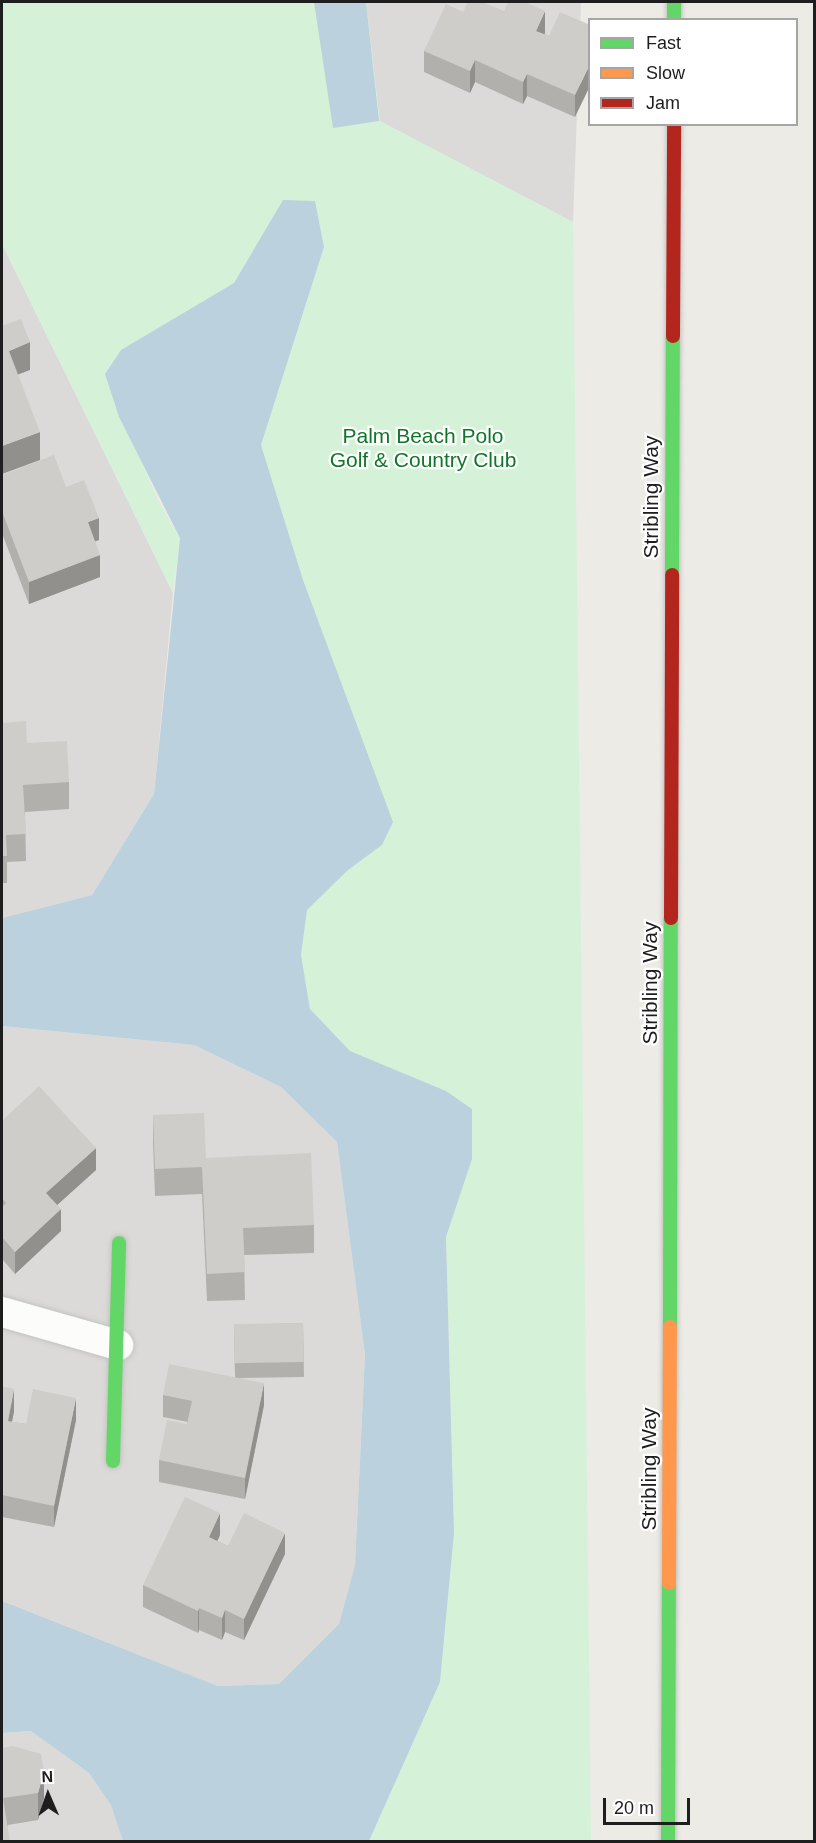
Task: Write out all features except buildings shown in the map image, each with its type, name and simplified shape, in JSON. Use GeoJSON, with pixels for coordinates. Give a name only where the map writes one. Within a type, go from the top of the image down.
{"type":"FeatureCollection","features":[{"type":"Feature","properties":{"kind":"street"},"geometry":{"type":"LineString","coordinates":[[674,2],[674,18]]}},
{"type":"Feature","properties":{"kind":"street","name":"Stribling Way"},"geometry":{"type":"LineString","coordinates":[[668,1842],[674,126]]}},
{"type":"Feature","properties":{"kind":"street"},"geometry":{"type":"LineString","coordinates":[[113,1461],[118,1345],[119,1243]]}},
{"type":"Feature","properties":{"kind":"street"},"geometry":{"type":"LineString","coordinates":[[2,1312],[118,1345]]}},
{"type":"Feature","properties":{"kind":"shaded area"},"geometry":{"type":"Polygon","coordinates":[[[366,2],[581,2],[573,222],[379,121],[366,2]]]}},
{"type":"Feature","properties":{"kind":"shaded area"},"geometry":{"type":"Polygon","coordinates":[[[2,244],[173,593],[154,794],[92,895],[2,918],[2,244]]]}},
{"type":"Feature","properties":{"kind":"shaded area"},"geometry":{"type":"Polygon","coordinates":[[[2,1026],[194,1045],[281,1087],[337,1142],[365,1355],[355,1565],[339,1624],[279,1684],[218,1686],[2,1601],[2,1026]]]}},
{"type":"Feature","properties":{"kind":"shaded area"},"geometry":{"type":"Polygon","coordinates":[[[31,1731],[89,1773],[112,1805],[123,1841],[2,1842],[2,1733],[31,1731]]]}},
{"type":"Feature","properties":{"kind":"green space","name":"Palm Beach Polo Golf & Country Club"},"geometry":{"type":"Polygon","coordinates":[[[2,2],[366,2],[380,121],[573,222],[591,1841],[369,1841],[440,1682],[454,1533],[446,1237],[472,1159],[446,1091],[350,1051],[310,1009],[301,955],[307,910],[348,870],[382,845],[261,445],[324,247],[283,200],[234,283],[121,350],[105,374],[158,500],[180,538],[173,593],[2,244],[2,2]]]}},
{"type":"Feature","properties":{"kind":"water"},"geometry":{"type":"Polygon","coordinates":[[[314,2],[366,2],[379,121],[333,128],[314,2]]]}},
{"type":"Feature","properties":{"kind":"water"},"geometry":{"type":"Polygon","coordinates":[[[283,200],[315,201],[324,247],[261,445],[303,580],[393,822],[382,845],[348,870],[307,910],[301,955],[310,1009],[350,1051],[446,1091],[472,1109],[472,1159],[446,1237],[454,1533],[440,1682],[369,1841],[123,1841],[111,1805],[89,1773],[31,1731],[2,1733],[2,1601],[218,1686],[279,1684],[339,1624],[355,1565],[365,1355],[337,1142],[281,1087],[194,1045],[2,1026],[2,918],[92,895],[154,794],[180,538],[119,417],[105,374],[121,350],[234,283],[283,200]]]}},
{"type":"Feature","properties":{"kind":"traffic: fast"},"geometry":{"type":"LineString","coordinates":[[674,2],[674,18]]}},
{"type":"Feature","properties":{"kind":"traffic: fast"},"geometry":{"type":"LineString","coordinates":[[672,575],[673,336]]}},
{"type":"Feature","properties":{"kind":"traffic: fast"},"geometry":{"type":"LineString","coordinates":[[670,1327],[671,918]]}},
{"type":"Feature","properties":{"kind":"traffic: fast"},"geometry":{"type":"LineString","coordinates":[[113,1461],[119,1243]]}},
{"type":"Feature","properties":{"kind":"traffic: fast"},"geometry":{"type":"LineString","coordinates":[[668,1842],[669,1583]]}},
{"type":"Feature","properties":{"kind":"traffic: slow"},"geometry":{"type":"LineString","coordinates":[[669,1583],[670,1327]]}},
{"type":"Feature","properties":{"kind":"traffic: jam"},"geometry":{"type":"LineString","coordinates":[[673,336],[674,126]]}},
{"type":"Feature","properties":{"kind":"traffic: jam"},"geometry":{"type":"LineString","coordinates":[[671,918],[672,575]]}}]}
